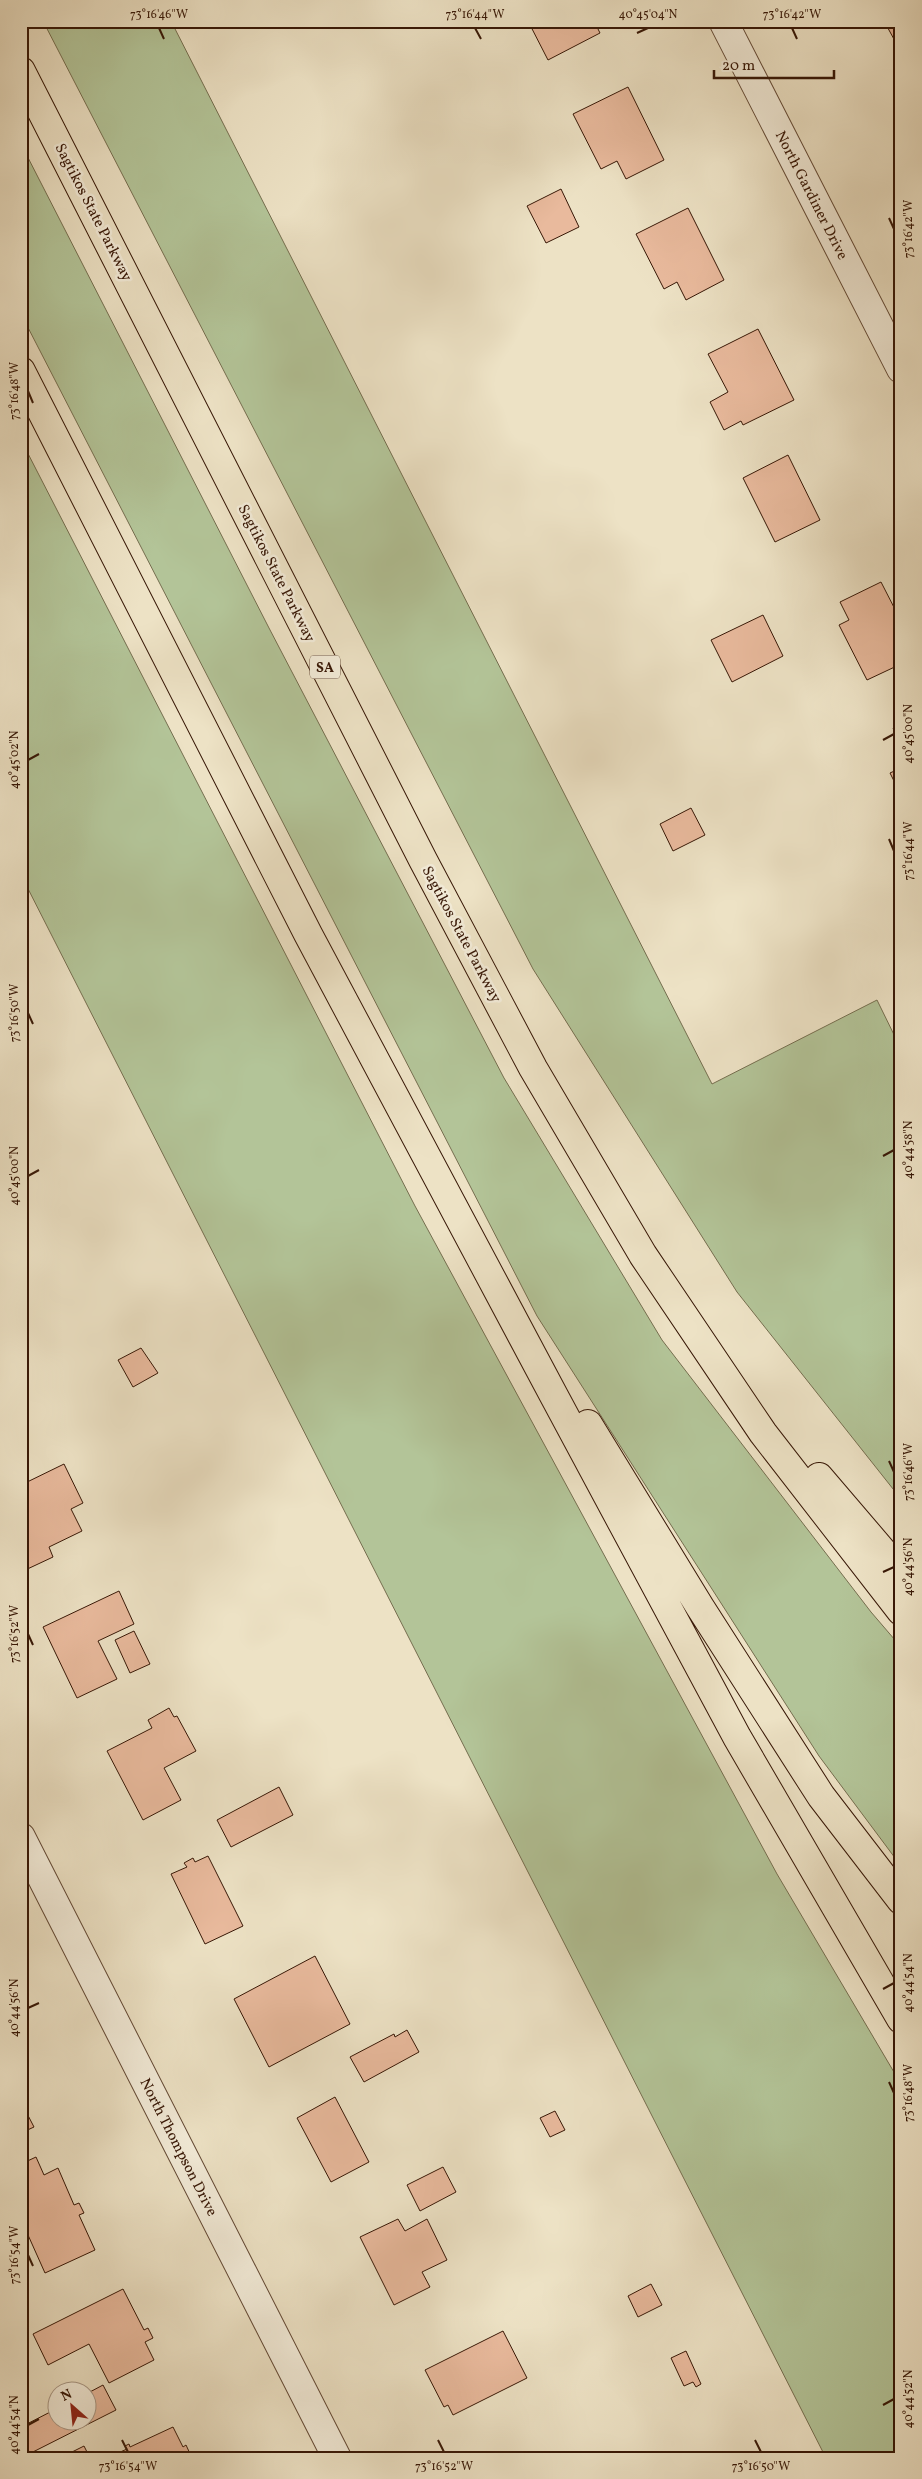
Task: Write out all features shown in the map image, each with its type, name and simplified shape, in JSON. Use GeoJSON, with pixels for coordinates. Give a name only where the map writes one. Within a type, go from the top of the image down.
{"type":"FeatureCollection","features":[{"type":"Feature","properties":{"kind":"highway","name":"Sagtikos State Parkway"},"geometry":{"type":"LineString","coordinates":[[21,71],[437,886],[533,1068],[643,1255]]}},
{"type":"Feature","properties":{"kind":"highway"},"geometry":{"type":"LineString","coordinates":[[21,371],[308,934],[737,1737],[901,2019]]}},
{"type":"Feature","properties":{"kind":"highway"},"geometry":{"type":"LineString","coordinates":[[308,934],[582,1414],[700,1607],[821,1796],[901,1900]]}},
{"type":"Feature","properties":{"kind":"highway"},"geometry":{"type":"LineString","coordinates":[[643,1255],[771,1419],[901,1573]]}},
{"type":"Feature","properties":{"kind":"highway"},"geometry":{"type":"LineString","coordinates":[[643,1255],[763,1433],[901,1611]]}},
{"type":"Feature","properties":{"kind":"street","name":"North Gardiner Drive"},"geometry":{"type":"LineString","coordinates":[[723,21],[901,369]]}},
{"type":"Feature","properties":{"kind":"street","name":"North Thompson Drive"},"geometry":{"type":"LineString","coordinates":[[21,1836],[337,2458]]}},
{"type":"Feature","properties":{"kind":"green space"},"geometry":{"type":"Polygon","coordinates":[[[43,21],[171,21],[712,1084],[877,1000],[901,1049],[901,1499],[737,1292],[533,969],[43,21]]]}},
{"type":"Feature","properties":{"kind":"green space"},"geometry":{"type":"Polygon","coordinates":[[[21,144],[269,628],[504,1078],[662,1340],[871,1612],[901,1647],[901,1866],[819,1756],[537,1316],[21,314],[21,144]]]}},
{"type":"Feature","properties":{"kind":"green space"},"geometry":{"type":"Polygon","coordinates":[[[21,440],[415,1206],[777,1874],[901,2084],[901,2458],[826,2458],[21,875],[21,440]]]}},
{"type":"Feature","properties":{"kind":"building"},"geometry":{"type":"Polygon","coordinates":[[[528,21],[594,21],[600,33],[548,60],[528,21]]]}},
{"type":"Feature","properties":{"kind":"building"},"geometry":{"type":"Polygon","coordinates":[[[884,21],[901,21],[901,38],[895,41],[884,21]]]}},
{"type":"Feature","properties":{"kind":"building"},"geometry":{"type":"Polygon","coordinates":[[[628,87],[664,160],[626,179],[617,161],[601,169],[573,114],[628,87]]]}},
{"type":"Feature","properties":{"kind":"building"},"geometry":{"type":"Polygon","coordinates":[[[561,189],[579,227],[546,243],[527,206],[561,189]]]}},
{"type":"Feature","properties":{"kind":"building"},"geometry":{"type":"Polygon","coordinates":[[[688,208],[724,280],[686,300],[677,282],[664,289],[636,234],[688,208]]]}},
{"type":"Feature","properties":{"kind":"building"},"geometry":{"type":"Polygon","coordinates":[[[758,329],[794,400],[743,425],[741,421],[724,430],[710,402],[728,392],[708,354],[758,329]]]}},
{"type":"Feature","properties":{"kind":"building"},"geometry":{"type":"Polygon","coordinates":[[[788,455],[820,520],[775,542],[743,478],[788,455]]]}},
{"type":"Feature","properties":{"kind":"building"},"geometry":{"type":"Polygon","coordinates":[[[881,582],[901,621],[901,664],[867,680],[839,625],[849,620],[840,602],[881,582]]]}},
{"type":"Feature","properties":{"kind":"building"},"geometry":{"type":"Polygon","coordinates":[[[763,615],[783,656],[732,682],[711,640],[763,615]]]}},
{"type":"Feature","properties":{"kind":"building"},"geometry":{"type":"Polygon","coordinates":[[[901,724],[901,744],[893,728],[901,724]]]}},
{"type":"Feature","properties":{"kind":"building"},"geometry":{"type":"Polygon","coordinates":[[[901,768],[901,795],[890,773],[901,768]]]}},
{"type":"Feature","properties":{"kind":"building"},"geometry":{"type":"Polygon","coordinates":[[[691,808],[705,835],[673,851],[660,824],[691,808]]]}},
{"type":"Feature","properties":{"kind":"building"},"geometry":{"type":"Polygon","coordinates":[[[141,1348],[158,1373],[133,1387],[118,1360],[141,1348]]]}},
{"type":"Feature","properties":{"kind":"building"},"geometry":{"type":"Polygon","coordinates":[[[64,1464],[83,1503],[71,1509],[82,1531],[49,1547],[53,1557],[21,1572],[21,1485],[64,1464]]]}},
{"type":"Feature","properties":{"kind":"building"},"geometry":{"type":"Polygon","coordinates":[[[119,1591],[134,1624],[98,1641],[117,1679],[77,1698],[43,1627],[119,1591]]]}},
{"type":"Feature","properties":{"kind":"building"},"geometry":{"type":"Polygon","coordinates":[[[134,1631],[150,1664],[130,1673],[115,1640],[134,1631]]]}},
{"type":"Feature","properties":{"kind":"building"},"geometry":{"type":"Polygon","coordinates":[[[169,1708],[174,1717],[177,1716],[196,1751],[164,1768],[181,1800],[143,1820],[107,1751],[152,1728],[148,1720],[169,1708]]]}},
{"type":"Feature","properties":{"kind":"building"},"geometry":{"type":"Polygon","coordinates":[[[279,1787],[293,1815],[231,1847],[217,1820],[279,1787]]]}},
{"type":"Feature","properties":{"kind":"building"},"geometry":{"type":"Polygon","coordinates":[[[208,1856],[243,1926],[205,1944],[171,1874],[187,1867],[184,1863],[193,1858],[195,1862],[208,1856]]]}},
{"type":"Feature","properties":{"kind":"building"},"geometry":{"type":"Polygon","coordinates":[[[315,1956],[350,2024],[269,2067],[234,1999],[315,1956]]]}},
{"type":"Feature","properties":{"kind":"building"},"geometry":{"type":"Polygon","coordinates":[[[407,2030],[419,2052],[364,2082],[350,2057],[394,2034],[395,2037],[407,2030]]]}},
{"type":"Feature","properties":{"kind":"building"},"geometry":{"type":"Polygon","coordinates":[[[335,2097],[369,2162],[331,2182],[297,2118],[335,2097]]]}},
{"type":"Feature","properties":{"kind":"building"},"geometry":{"type":"Polygon","coordinates":[[[21,2102],[34,2127],[21,2133],[21,2102]]]}},
{"type":"Feature","properties":{"kind":"building"},"geometry":{"type":"Polygon","coordinates":[[[555,2111],[565,2130],[550,2137],[540,2118],[555,2111]]]}},
{"type":"Feature","properties":{"kind":"building"},"geometry":{"type":"Polygon","coordinates":[[[36,2157],[44,2175],[58,2168],[74,2205],[79,2203],[84,2213],[79,2215],[95,2250],[45,2273],[28,2235],[21,2237],[21,2164],[36,2157]]]}},
{"type":"Feature","properties":{"kind":"building"},"geometry":{"type":"Polygon","coordinates":[[[443,2167],[456,2192],[420,2211],[407,2185],[443,2167]]]}},
{"type":"Feature","properties":{"kind":"building"},"geometry":{"type":"Polygon","coordinates":[[[398,2219],[405,2231],[427,2219],[447,2260],[422,2272],[430,2287],[394,2305],[360,2237],[398,2219]]]}},
{"type":"Feature","properties":{"kind":"building"},"geometry":{"type":"Polygon","coordinates":[[[651,2284],[662,2305],[638,2317],[628,2296],[651,2284]]]}},
{"type":"Feature","properties":{"kind":"building"},"geometry":{"type":"Polygon","coordinates":[[[123,2289],[144,2330],[148,2328],[153,2338],[145,2342],[154,2360],[109,2383],[89,2344],[48,2365],[33,2334],[123,2289]]]}},
{"type":"Feature","properties":{"kind":"building"},"geometry":{"type":"Polygon","coordinates":[[[503,2331],[527,2378],[453,2415],[448,2405],[444,2407],[425,2370],[503,2331]]]}},
{"type":"Feature","properties":{"kind":"building"},"geometry":{"type":"Polygon","coordinates":[[[686,2351],[701,2384],[696,2387],[693,2382],[684,2386],[671,2358],[686,2351]]]}},
{"type":"Feature","properties":{"kind":"building"},"geometry":{"type":"Polygon","coordinates":[[[103,2385],[116,2410],[98,2419],[98,2388],[103,2385]]]}},
{"type":"Feature","properties":{"kind":"building"},"geometry":{"type":"Polygon","coordinates":[[[48,2413],[48,2432],[72,2432],[21,2458],[21,2427],[48,2413]]]}},
{"type":"Feature","properties":{"kind":"building"},"geometry":{"type":"Polygon","coordinates":[[[173,2427],[183,2447],[186,2445],[192,2458],[120,2458],[118,2453],[127,2449],[125,2446],[129,2444],[130,2447],[173,2427]]]}},
{"type":"Feature","properties":{"kind":"building"},"geometry":{"type":"Polygon","coordinates":[[[84,2446],[90,2458],[60,2458],[84,2446]]]}}]}
